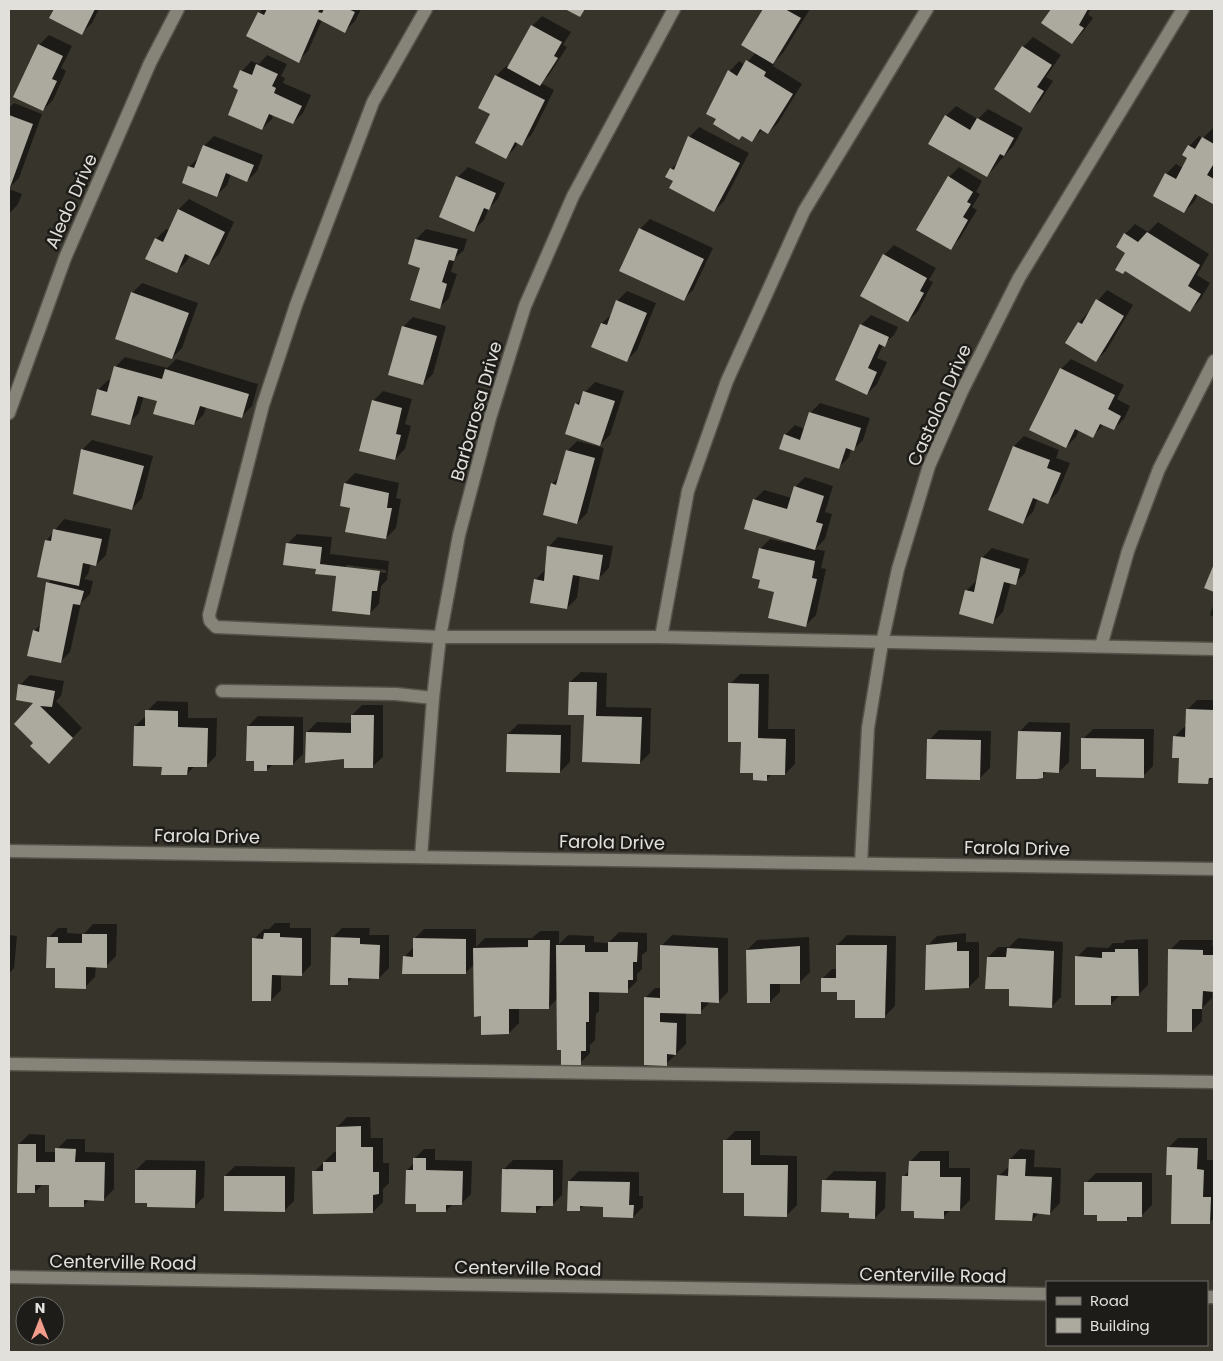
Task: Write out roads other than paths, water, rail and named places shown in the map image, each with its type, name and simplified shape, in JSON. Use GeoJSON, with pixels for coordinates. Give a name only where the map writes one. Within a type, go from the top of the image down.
{"type":"FeatureCollection","features":[{"type":"Feature","properties":{"kind":"street","name":"Aledo Drive"},"geometry":{"type":"LineString","coordinates":[[9,413],[65,258],[150,63],[178,9]]}},
{"type":"Feature","properties":{"kind":"street"},"geometry":{"type":"LineString","coordinates":[[426,9],[373,102],[296,305],[263,405],[210,615],[210,621],[216,627],[440,637],[661,637],[1214,649]]}},
{"type":"Feature","properties":{"kind":"street","name":"Barbarosa Drive"},"geometry":{"type":"LineString","coordinates":[[421,857],[433,698],[440,637],[459,535],[490,418],[525,306],[573,196],[674,9]]}},
{"type":"Feature","properties":{"kind":"street"},"geometry":{"type":"LineString","coordinates":[[661,637],[688,490],[727,381],[804,211],[927,9]]}},
{"type":"Feature","properties":{"kind":"street","name":"Castolon Drive"},"geometry":{"type":"LineString","coordinates":[[861,863],[868,728],[882,643],[898,569],[929,466],[962,391],[1019,278],[1183,9]]}},
{"type":"Feature","properties":{"kind":"street"},"geometry":{"type":"LineString","coordinates":[[1101,646],[1128,551],[1159,469],[1214,361]]}},
{"type":"Feature","properties":{"kind":"street"},"geometry":{"type":"LineString","coordinates":[[222,691],[396,694],[433,698]]}},
{"type":"Feature","properties":{"kind":"street","name":"Farola Drive"},"geometry":{"type":"LineString","coordinates":[[9,850],[1214,869]]}},
{"type":"Feature","properties":{"kind":"street"},"geometry":{"type":"LineString","coordinates":[[9,1064],[1214,1082]]}},
{"type":"Feature","properties":{"kind":"street","name":"Centerville Road"},"geometry":{"type":"LineString","coordinates":[[9,1277],[1046,1294]]}}]}
